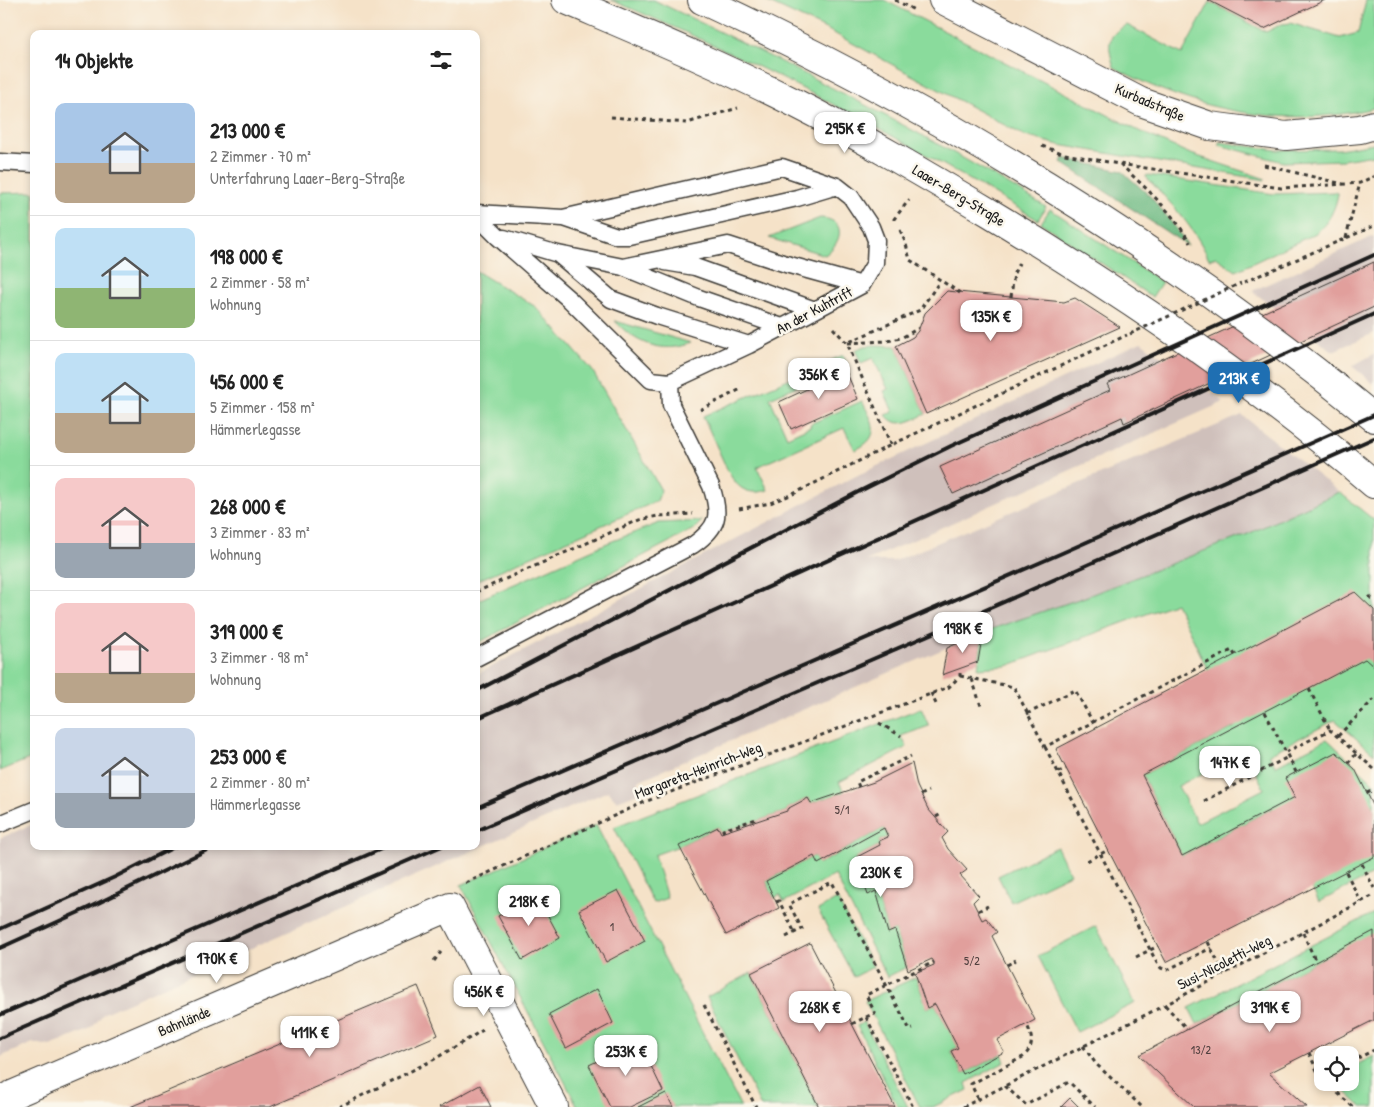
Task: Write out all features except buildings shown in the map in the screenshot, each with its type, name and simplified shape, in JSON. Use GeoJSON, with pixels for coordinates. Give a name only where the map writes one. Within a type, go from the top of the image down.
{"type":"FeatureCollection","features":[{"type":"Feature","properties":{"kind":"main road","name":"Laaer-Berg-Straße"},"geometry":{"type":"LineString","coordinates":[[566,0],[720,67],[796,104],[896,157],[1072,263],[1201,349],[1265,397],[1372,483]]}},
{"type":"Feature","properties":{"kind":"main road"},"geometry":{"type":"LineString","coordinates":[[702,0],[766,30],[931,117],[1063,196],[1252,322],[1374,418]]}},
{"type":"Feature","properties":{"kind":"main road","name":"Kurbadstraße"},"geometry":{"type":"LineString","coordinates":[[943,0],[1141,102],[1210,126],[1286,136],[1360,129],[1374,125]]}},
{"type":"Feature","properties":{"kind":"main road"},"geometry":{"type":"LineString","coordinates":[[450,907],[554,1107]]}},
{"type":"Feature","properties":{"kind":"main road","name":"Bahnlände"},"geometry":{"type":"LineString","coordinates":[[0,1100],[450,907]]}},
{"type":"Feature","properties":{"kind":"lane"},"geometry":{"type":"LineString","coordinates":[[0,162],[30,164]]}},
{"type":"Feature","properties":{"kind":"lane","name":"An der Kuhtrift"},"geometry":{"type":"LineString","coordinates":[[480,214],[564,218],[782,167],[837,186],[851,196],[871,227],[876,240],[875,263],[862,285],[815,310],[670,382],[651,380],[570,300],[480,218]]}},
{"type":"Feature","properties":{"kind":"lane"},"geometry":{"type":"LineString","coordinates":[[564,218],[617,236],[630,236],[797,198],[837,186]]}},
{"type":"Feature","properties":{"kind":"lane"},"geometry":{"type":"LineString","coordinates":[[498,236],[558,254],[623,268],[699,298],[782,327]]}},
{"type":"Feature","properties":{"kind":"lane"},"geometry":{"type":"LineString","coordinates":[[623,268],[728,244],[786,264],[862,285]]}},
{"type":"Feature","properties":{"kind":"lane"},"geometry":{"type":"LineString","coordinates":[[558,254],[611,299],[657,316],[749,344]]}},
{"type":"Feature","properties":{"kind":"lane"},"geometry":{"type":"LineString","coordinates":[[653,260],[695,267],[815,310]]}},
{"type":"Feature","properties":{"kind":"lane"},"geometry":{"type":"LineString","coordinates":[[480,656],[693,545],[708,535],[716,520],[717,511],[711,486],[671,405],[670,382]]}},
{"type":"Feature","properties":{"kind":"lane"},"geometry":{"type":"LineString","coordinates":[[0,824],[30,812]]}},
{"type":"Feature","properties":{"kind":"path"},"geometry":{"type":"LineString","coordinates":[[611,117],[687,123],[747,105]]}},
{"type":"Feature","properties":{"kind":"path"},"geometry":{"type":"LineString","coordinates":[[1037,145],[1065,154],[1120,164],[1281,188],[1360,183],[1374,176]]}},
{"type":"Feature","properties":{"kind":"path"},"geometry":{"type":"LineString","coordinates":[[1120,164],[1152,193],[1183,230],[1192,246]]}},
{"type":"Feature","properties":{"kind":"path"},"geometry":{"type":"LineString","coordinates":[[1346,238],[1360,183]]}},
{"type":"Feature","properties":{"kind":"path"},"geometry":{"type":"LineString","coordinates":[[913,196],[894,219],[906,244],[910,260],[960,293]]}},
{"type":"Feature","properties":{"kind":"path"},"geometry":{"type":"LineString","coordinates":[[480,590],[639,520],[658,516],[744,509],[786,497],[891,445],[1130,334],[1241,283],[1374,226]]}},
{"type":"Feature","properties":{"kind":"path"},"geometry":{"type":"LineString","coordinates":[[1011,297],[1014,273],[1022,258]]}},
{"type":"Feature","properties":{"kind":"path"},"geometry":{"type":"LineString","coordinates":[[847,343],[920,310],[940,281]]}},
{"type":"Feature","properties":{"kind":"path"},"geometry":{"type":"LineString","coordinates":[[815,310],[847,343],[891,445]]}},
{"type":"Feature","properties":{"kind":"path"},"geometry":{"type":"LineString","coordinates":[[847,343],[887,341],[901,338],[919,328]]}},
{"type":"Feature","properties":{"kind":"path"},"geometry":{"type":"LineString","coordinates":[[679,420],[741,389]]}},
{"type":"Feature","properties":{"kind":"path"},"geometry":{"type":"LineString","coordinates":[[1369,596],[1374,601]]}},
{"type":"Feature","properties":{"kind":"path"},"geometry":{"type":"LineString","coordinates":[[1045,747],[1232,650],[1235,655]]}},
{"type":"Feature","properties":{"kind":"path"},"geometry":{"type":"LineString","coordinates":[[960,669],[960,676],[1014,687],[1162,968],[1167,970],[1211,948]]}},
{"type":"Feature","properties":{"kind":"path","name":"Margareta-Heinrich-Weg"},"geometry":{"type":"LineString","coordinates":[[450,907],[461,885],[647,801],[949,687],[960,676]]}},
{"type":"Feature","properties":{"kind":"path"},"geometry":{"type":"LineString","coordinates":[[971,678],[981,706]]}},
{"type":"Feature","properties":{"kind":"path"},"geometry":{"type":"LineString","coordinates":[[1309,689],[1330,730],[1374,769]]}},
{"type":"Feature","properties":{"kind":"path"},"geometry":{"type":"LineString","coordinates":[[1027,714],[1075,690],[1096,728]]}},
{"type":"Feature","properties":{"kind":"path"},"geometry":{"type":"LineString","coordinates":[[931,693],[936,704]]}},
{"type":"Feature","properties":{"kind":"path"},"geometry":{"type":"LineString","coordinates":[[1338,736],[1374,699]]}},
{"type":"Feature","properties":{"kind":"path"},"geometry":{"type":"LineString","coordinates":[[1265,712],[1296,772]]}},
{"type":"Feature","properties":{"kind":"path"},"geometry":{"type":"LineString","coordinates":[[879,723],[901,736]]}},
{"type":"Feature","properties":{"kind":"path"},"geometry":{"type":"LineString","coordinates":[[1286,752],[1330,730]]}},
{"type":"Feature","properties":{"kind":"path"},"geometry":{"type":"LineString","coordinates":[[1348,763],[1357,753]]}},
{"type":"Feature","properties":{"kind":"path"},"geometry":{"type":"LineString","coordinates":[[859,787],[857,782],[912,756]]}},
{"type":"Feature","properties":{"kind":"path"},"geometry":{"type":"LineString","coordinates":[[1204,801],[1288,757]]}},
{"type":"Feature","properties":{"kind":"path"},"geometry":{"type":"LineString","coordinates":[[1058,772],[1066,768]]}},
{"type":"Feature","properties":{"kind":"path"},"geometry":{"type":"LineString","coordinates":[[1367,793],[1374,790]]}},
{"type":"Feature","properties":{"kind":"path"},"geometry":{"type":"LineString","coordinates":[[921,795],[929,791]]}},
{"type":"Feature","properties":{"kind":"path"},"geometry":{"type":"LineString","coordinates":[[936,817],[941,814]]}},
{"type":"Feature","properties":{"kind":"path"},"geometry":{"type":"LineString","coordinates":[[724,832],[723,830],[756,819],[757,821]]}},
{"type":"Feature","properties":{"kind":"path"},"geometry":{"type":"LineString","coordinates":[[1086,861],[1108,850]]}},
{"type":"Feature","properties":{"kind":"path"},"geometry":{"type":"LineString","coordinates":[[1362,864],[1374,888]]}},
{"type":"Feature","properties":{"kind":"path"},"geometry":{"type":"LineString","coordinates":[[1346,872],[1361,902]]}},
{"type":"Feature","properties":{"kind":"path"},"geometry":{"type":"LineString","coordinates":[[786,938],[802,930],[789,904],[832,882],[910,1030],[913,1029]]}},
{"type":"Feature","properties":{"kind":"path","name":"Susi-Nicoletti-Weg"},"geometry":{"type":"LineString","coordinates":[[964,1107],[1303,934],[1374,895]]}},
{"type":"Feature","properties":{"kind":"path"},"geometry":{"type":"LineString","coordinates":[[776,902],[779,901],[795,933]]}},
{"type":"Feature","properties":{"kind":"path"},"geometry":{"type":"LineString","coordinates":[[978,911],[988,906]]}},
{"type":"Feature","properties":{"kind":"path"},"geometry":{"type":"LineString","coordinates":[[1303,934],[1316,962]]}},
{"type":"Feature","properties":{"kind":"path"},"geometry":{"type":"LineString","coordinates":[[1208,942],[1224,974]]}},
{"type":"Feature","properties":{"kind":"path"},"geometry":{"type":"LineString","coordinates":[[1136,957],[1158,946]]}},
{"type":"Feature","properties":{"kind":"path"},"geometry":{"type":"LineString","coordinates":[[1007,965],[1016,960]]}},
{"type":"Feature","properties":{"kind":"path"},"geometry":{"type":"LineString","coordinates":[[852,1024],[875,1013],[866,994],[934,962]]}},
{"type":"Feature","properties":{"kind":"path"},"geometry":{"type":"LineString","coordinates":[[704,1005],[756,1107]]}},
{"type":"Feature","properties":{"kind":"path"},"geometry":{"type":"LineString","coordinates":[[1165,1005],[1187,1030]]}},
{"type":"Feature","properties":{"kind":"path"},"geometry":{"type":"LineString","coordinates":[[339,1107],[433,1060],[507,1016]]}},
{"type":"Feature","properties":{"kind":"path"},"geometry":{"type":"LineString","coordinates":[[866,1018],[913,1107]]}},
{"type":"Feature","properties":{"kind":"path"},"geometry":{"type":"LineString","coordinates":[[978,1100],[971,1084],[1023,1057],[1030,1051],[1032,1036],[1027,1025]]}},
{"type":"Feature","properties":{"kind":"path"},"geometry":{"type":"LineString","coordinates":[[1083,1046],[1096,1064],[1142,1107]]}},
{"type":"Feature","properties":{"kind":"path"},"geometry":{"type":"LineString","coordinates":[[1359,1058],[1374,1050]]}},
{"type":"Feature","properties":{"kind":"path"},"geometry":{"type":"LineString","coordinates":[[1309,1053],[1314,1063]]}},
{"type":"Feature","properties":{"kind":"path"},"geometry":{"type":"LineString","coordinates":[[1005,1086],[1026,1106],[1069,1082],[1095,1107]]}},
{"type":"Feature","properties":{"kind":"path"},"geometry":{"type":"LineString","coordinates":[[1336,1091],[1353,1107]]}},
{"type":"Feature","properties":{"kind":"path"},"geometry":{"type":"LineString","coordinates":[[1133,1107],[1137,1103]]}},
{"type":"Feature","properties":{"kind":"shaded area"},"geometry":{"type":"Polygon","coordinates":[[[1374,236],[1374,333],[1333,351],[1252,291],[1374,236]]]}},
{"type":"Feature","properties":{"kind":"shaded area"},"geometry":{"type":"Polygon","coordinates":[[[1141,342],[1224,402],[866,561],[894,561],[1242,415],[1339,492],[1248,534],[1085,597],[983,632],[638,781],[638,793],[617,801],[608,791],[480,847],[480,673],[856,476],[1141,342]]]}},
{"type":"Feature","properties":{"kind":"shaded area"},"geometry":{"type":"Polygon","coordinates":[[[1374,354],[1374,384],[1352,366],[1374,354]]]}},
{"type":"Feature","properties":{"kind":"shaded area"},"geometry":{"type":"Polygon","coordinates":[[[30,826],[30,850],[474,850],[104,1013],[91,1029],[50,1046],[33,1043],[0,1057],[0,838],[30,826]]]}},
{"type":"Feature","properties":{"kind":"green space"},"geometry":{"type":"Polygon","coordinates":[[[611,0],[654,0],[805,74],[903,125],[1046,207],[1038,220],[934,159],[829,102],[721,49],[611,0]]]}},
{"type":"Feature","properties":{"kind":"green space"},"geometry":{"type":"Polygon","coordinates":[[[763,0],[884,0],[1139,131],[1188,153],[1266,179],[1059,145],[1025,136],[828,30],[763,0]]]}},
{"type":"Feature","properties":{"kind":"green space"},"geometry":{"type":"Polygon","coordinates":[[[1366,0],[1374,0],[1374,108],[1341,114],[1307,117],[1240,112],[1207,105],[1175,95],[1144,82],[1114,67],[1110,53],[1112,37],[1127,25],[1182,54],[1210,2],[1266,32],[1282,24],[1290,23],[1340,38],[1358,33],[1366,0]]]}},
{"type":"Feature","properties":{"kind":"green space"},"geometry":{"type":"Polygon","coordinates":[[[1219,142],[1277,150],[1339,149],[1374,143],[1374,155],[1343,160],[1283,162],[1219,145],[1219,142]]]}},
{"type":"Feature","properties":{"kind":"green space"},"geometry":{"type":"Polygon","coordinates":[[[1063,158],[1122,171],[1151,197],[1188,246],[1061,162],[1063,158]]]}},
{"type":"Feature","properties":{"kind":"green space"},"geometry":{"type":"Polygon","coordinates":[[[1148,175],[1274,194],[1335,192],[1338,194],[1331,215],[1316,233],[1236,271],[1216,257],[1209,259],[1197,237],[1173,206],[1146,177],[1148,175]]]}},
{"type":"Feature","properties":{"kind":"green space"},"geometry":{"type":"Polygon","coordinates":[[[30,192],[30,759],[0,771],[0,193],[30,192]]]}},
{"type":"Feature","properties":{"kind":"green space"},"geometry":{"type":"Polygon","coordinates":[[[1050,209],[1162,282],[1152,297],[1041,223],[1050,209]]]}},
{"type":"Feature","properties":{"kind":"green space"},"geometry":{"type":"Polygon","coordinates":[[[820,218],[835,222],[839,232],[836,244],[825,255],[769,238],[820,218]]]}},
{"type":"Feature","properties":{"kind":"green space"},"geometry":{"type":"Polygon","coordinates":[[[480,273],[536,307],[592,370],[661,490],[657,501],[480,579],[480,273]]]}},
{"type":"Feature","properties":{"kind":"green space"},"geometry":{"type":"Polygon","coordinates":[[[615,321],[691,343],[669,347],[650,345],[632,336],[615,321]]]}},
{"type":"Feature","properties":{"kind":"green space"},"geometry":{"type":"Polygon","coordinates":[[[865,346],[896,346],[926,414],[900,423],[890,420],[886,415],[893,412],[884,391],[888,389],[873,358],[861,363],[855,350],[865,346]]]}},
{"type":"Feature","properties":{"kind":"green space"},"geometry":{"type":"Polygon","coordinates":[[[843,355],[847,364],[770,398],[787,437],[811,426],[810,424],[862,401],[872,422],[873,429],[869,440],[855,450],[844,428],[757,467],[768,490],[750,492],[737,485],[728,472],[703,416],[843,355]]]}},
{"type":"Feature","properties":{"kind":"green space"},"geometry":{"type":"Polygon","coordinates":[[[1339,492],[1374,520],[1374,754],[1335,720],[1269,754],[1275,766],[1327,739],[1374,783],[1374,874],[1319,902],[1273,808],[1182,856],[1142,775],[1235,727],[1176,603],[1007,666],[978,668],[983,632],[1085,597],[1248,534],[1339,492]],[[1246,751],[1178,786],[1197,823],[1264,789],[1246,751]]]}},
{"type":"Feature","properties":{"kind":"green space"},"geometry":{"type":"Polygon","coordinates":[[[702,521],[694,529],[480,642],[480,599],[605,544],[659,523],[702,521]]]}},
{"type":"Feature","properties":{"kind":"green space"},"geometry":{"type":"Polygon","coordinates":[[[921,708],[929,726],[901,736],[907,747],[839,782],[844,792],[811,803],[808,798],[787,809],[787,811],[721,833],[718,827],[679,846],[654,855],[667,898],[653,903],[614,827],[921,708]]]}},
{"type":"Feature","properties":{"kind":"green space"},"geometry":{"type":"Polygon","coordinates":[[[596,825],[741,1107],[578,1107],[461,885],[596,825]]]}},
{"type":"Feature","properties":{"kind":"green space"},"geometry":{"type":"Polygon","coordinates":[[[884,828],[888,837],[879,841],[880,845],[855,858],[868,894],[876,891],[888,933],[895,930],[907,967],[887,977],[835,875],[784,902],[780,895],[774,898],[766,881],[814,856],[819,864],[884,828]]]}},
{"type":"Feature","properties":{"kind":"green space"},"geometry":{"type":"Polygon","coordinates":[[[1057,847],[1070,874],[1011,902],[998,876],[1057,847]]]}},
{"type":"Feature","properties":{"kind":"green space"},"geometry":{"type":"Polygon","coordinates":[[[837,899],[873,967],[854,977],[818,910],[837,899]]]}},
{"type":"Feature","properties":{"kind":"green space"},"geometry":{"type":"Polygon","coordinates":[[[1374,913],[1374,1007],[1342,948],[1197,1024],[1189,1008],[1374,913]]]}},
{"type":"Feature","properties":{"kind":"green space"},"geometry":{"type":"Polygon","coordinates":[[[1096,926],[1135,1003],[1077,1032],[1038,956],[1096,926]]]}},
{"type":"Feature","properties":{"kind":"green space"},"geometry":{"type":"Polygon","coordinates":[[[751,973],[819,1107],[761,1107],[707,997],[751,973]]]}},
{"type":"Feature","properties":{"kind":"green space"},"geometry":{"type":"Polygon","coordinates":[[[916,977],[927,1008],[935,1004],[958,1047],[951,1051],[963,1074],[1002,1054],[1005,1062],[966,1083],[968,1090],[933,1107],[920,1107],[865,1001],[916,977]]]}},
{"type":"Feature","properties":{"kind":"green space"},"geometry":{"type":"Polygon","coordinates":[[[864,1022],[908,1107],[898,1107],[857,1026],[864,1022]]]}},
{"type":"Feature","properties":{"kind":"green space"},"geometry":{"type":"Polygon","coordinates":[[[1374,1056],[1374,1107],[1362,1107],[1345,1091],[1359,1091],[1359,1064],[1374,1056]]]}},
{"type":"Feature","properties":{"kind":"railway"},"geometry":{"type":"LineString","coordinates":[[480,689],[860,491],[951,446],[1374,255]]}},
{"type":"Feature","properties":{"kind":"railway"},"geometry":{"type":"LineString","coordinates":[[480,717],[1374,314]]}},
{"type":"Feature","properties":{"kind":"railway"},"geometry":{"type":"LineString","coordinates":[[480,806],[1374,415]]}},
{"type":"Feature","properties":{"kind":"railway"},"geometry":{"type":"LineString","coordinates":[[480,829],[963,620],[1374,438]]}},
{"type":"Feature","properties":{"kind":"railway"},"geometry":{"type":"LineString","coordinates":[[0,929],[115,877],[168,850]]}},
{"type":"Feature","properties":{"kind":"railway"},"geometry":{"type":"LineString","coordinates":[[0,948],[86,909],[207,850]]}},
{"type":"Feature","properties":{"kind":"railway"},"geometry":{"type":"LineString","coordinates":[[0,1015],[379,850]]}},
{"type":"Feature","properties":{"kind":"railway"},"geometry":{"type":"LineString","coordinates":[[0,1038],[433,850]]}}]}
